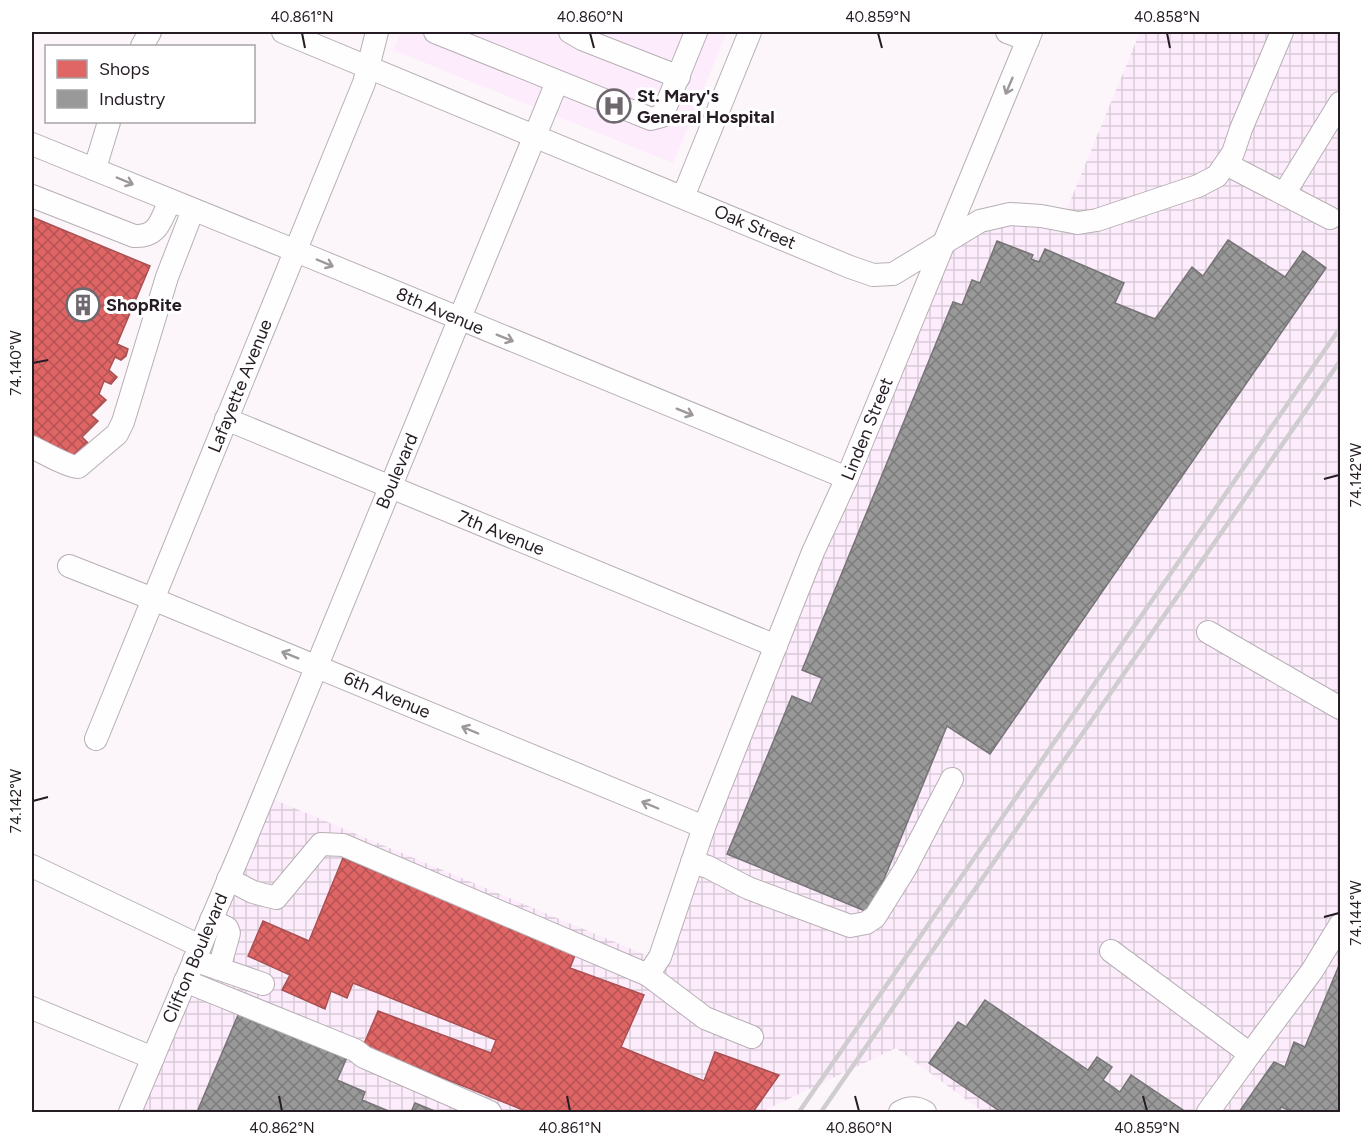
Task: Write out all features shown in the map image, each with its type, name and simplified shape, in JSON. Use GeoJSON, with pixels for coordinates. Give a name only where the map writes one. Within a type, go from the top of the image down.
{"type":"FeatureCollection","features":[{"type":"Feature","properties":{"kind":"street","name":"Oak Street"},"geometry":{"type":"LineString","coordinates":[[283,32],[873,275],[893,274],[980,221],[1010,214],[1041,216],[1078,223],[1113,216],[1198,186],[1217,176],[1226,164]]}},
{"type":"Feature","properties":{"kind":"street","name":"Lafayette Avenue"},"geometry":{"type":"LineString","coordinates":[[96,739],[364,83],[377,32]]}},
{"type":"Feature","properties":{"kind":"street"},"geometry":{"type":"LineString","coordinates":[[435,32],[651,119],[662,116],[696,32]]}},
{"type":"Feature","properties":{"kind":"street"},"geometry":{"type":"LineString","coordinates":[[570,32],[582,39],[679,77]]}},
{"type":"Feature","properties":{"kind":"street"},"geometry":{"type":"LineString","coordinates":[[683,197],[750,32]]}},
{"type":"Feature","properties":{"kind":"street"},"geometry":{"type":"LineString","coordinates":[[1007,32],[1030,36]]}},
{"type":"Feature","properties":{"kind":"street"},"geometry":{"type":"LineString","coordinates":[[1282,32],[1233,153],[1226,164],[1330,218]]}},
{"type":"Feature","properties":{"kind":"street","name":"Linden Street"},"geometry":{"type":"LineString","coordinates":[[648,975],[660,957],[704,827],[813,552],[848,478],[1030,36]]}},
{"type":"Feature","properties":{"kind":"street","name":"Boulevard"},"geometry":{"type":"LineString","coordinates":[[260,804],[557,82]]}},
{"type":"Feature","properties":{"kind":"street"},"geometry":{"type":"LineString","coordinates":[[1284,194],[1341,103]]}},
{"type":"Feature","properties":{"kind":"street"},"geometry":{"type":"LineString","coordinates":[[95,168],[109,123]]}},
{"type":"Feature","properties":{"kind":"street","name":"8th Avenue"},"geometry":{"type":"LineString","coordinates":[[32,144],[296,250],[848,478]]}},
{"type":"Feature","properties":{"kind":"street"},"geometry":{"type":"LineString","coordinates":[[32,196],[134,236],[145,236],[155,232],[170,201]]}},
{"type":"Feature","properties":{"kind":"street"},"geometry":{"type":"LineString","coordinates":[[32,447],[78,467],[117,434],[123,422],[167,277],[193,210]]}},
{"type":"Feature","properties":{"kind":"street","name":"7th Avenue"},"geometry":{"type":"LineString","coordinates":[[226,419],[776,646]]}},
{"type":"Feature","properties":{"kind":"street","name":"6th Avenue"},"geometry":{"type":"LineString","coordinates":[[69,566],[704,827]]}},
{"type":"Feature","properties":{"kind":"street"},"geometry":{"type":"LineString","coordinates":[[1209,632],[1341,708]]}},
{"type":"Feature","properties":{"kind":"street"},"geometry":{"type":"LineString","coordinates":[[692,862],[708,867],[748,888],[850,926],[866,922],[875,917],[904,869],[952,779]]}},
{"type":"Feature","properties":{"kind":"street","name":"Clifton Boulevard"},"geometry":{"type":"LineString","coordinates":[[130,1113],[260,804]]}},
{"type":"Feature","properties":{"kind":"street"},"geometry":{"type":"LineString","coordinates":[[228,879],[253,892],[276,898],[321,844],[343,845],[648,975],[705,1018],[752,1037]]}},
{"type":"Feature","properties":{"kind":"street"},"geometry":{"type":"LineString","coordinates":[[32,866],[197,953],[219,969],[263,984]]}},
{"type":"Feature","properties":{"kind":"street"},"geometry":{"type":"LineString","coordinates":[[211,920],[227,928],[229,933],[219,969]]}},
{"type":"Feature","properties":{"kind":"street"},"geometry":{"type":"LineString","coordinates":[[1208,1113],[1312,971],[1341,925]]}},
{"type":"Feature","properties":{"kind":"street"},"geometry":{"type":"LineString","coordinates":[[1111,951],[1250,1054]]}},
{"type":"Feature","properties":{"kind":"street"},"geometry":{"type":"LineString","coordinates":[[185,981],[355,1050],[364,1057],[415,1081],[490,1113]]}},
{"type":"Feature","properties":{"kind":"street"},"geometry":{"type":"LineString","coordinates":[[32,1008],[153,1058]]}},
{"type":"Feature","properties":{"kind":"street"},"geometry":{"type":"LineString","coordinates":[[900,1113],[906,1109],[918,1108],[925,1113]]}},
{"type":"Feature","properties":{"kind":"shaded area","name":"St. Mary's General Hospital"},"geometry":{"type":"Polygon","coordinates":[[[401,32],[727,32],[673,163],[393,50],[401,32]]]}},
{"type":"Feature","properties":{"kind":"shaded area"},"geometry":{"type":"Polygon","coordinates":[[[1140,32],[1340,32],[1340,1112],[983,1112],[896,1048],[761,1112],[130,1112],[263,795],[648,956],[948,232],[1066,211],[1140,32]]]}},
{"type":"Feature","properties":{"kind":"building: Shops","name":"ShopRite"},"geometry":{"type":"Polygon","coordinates":[[[32,217],[150,266],[117,344],[128,349],[126,356],[121,360],[115,357],[109,370],[117,377],[111,384],[104,381],[99,394],[106,400],[91,415],[98,421],[82,437],[88,443],[73,459],[32,441],[32,217]]]}},
{"type":"Feature","properties":{"kind":"building: Shops"},"geometry":{"type":"Polygon","coordinates":[[[343,858],[576,953],[570,968],[644,995],[621,1047],[704,1081],[715,1052],[779,1075],[753,1112],[528,1112],[363,1046],[378,1011],[491,1053],[496,1040],[353,983],[347,998],[331,991],[325,1009],[282,990],[290,975],[248,956],[263,921],[309,941],[343,858]]]}},
{"type":"Feature","properties":{"kind":"building: Industry"},"geometry":{"type":"Polygon","coordinates":[[[1228,240],[1285,277],[1303,251],[1326,268],[990,754],[947,726],[870,913],[727,854],[792,696],[811,704],[822,678],[802,670],[953,302],[962,305],[972,280],[980,283],[997,241],[1033,255],[1031,259],[1039,262],[1045,249],[1124,283],[1115,303],[1155,319],[1192,267],[1203,276],[1228,240]]]}},
{"type":"Feature","properties":{"kind":"building: Industry"},"geometry":{"type":"Polygon","coordinates":[[[1340,963],[1340,1112],[1294,1112],[1281,1107],[1279,1112],[1239,1112],[1274,1062],[1285,1067],[1294,1042],[1305,1047],[1340,963]]]}},
{"type":"Feature","properties":{"kind":"building: Industry"},"geometry":{"type":"Polygon","coordinates":[[[985,1000],[1088,1070],[1097,1057],[1112,1067],[1103,1080],[1120,1092],[1131,1075],[1186,1112],[1001,1112],[929,1063],[958,1022],[966,1027],[985,1000]]]}},
{"type":"Feature","properties":{"kind":"building: Industry"},"geometry":{"type":"Polygon","coordinates":[[[241,1008],[349,1053],[337,1080],[365,1092],[362,1100],[391,1112],[197,1112],[241,1008]]]}},
{"type":"Feature","properties":{"kind":"building: Industry"},"geometry":{"type":"Polygon","coordinates":[[[415,1103],[437,1112],[411,1112],[415,1103]]]}},
{"type":"Feature","properties":{"kind":"railway"},"geometry":{"type":"LineString","coordinates":[[799,1112],[1340,328]]}},
{"type":"Feature","properties":{"kind":"railway"},"geometry":{"type":"LineString","coordinates":[[821,1112],[1340,361]]}},
{"type":"Feature","properties":{"kind":"place","name":"St. Mary's General Hospital"},"geometry":{"type":"Point","coordinates":[614,106]}},
{"type":"Feature","properties":{"kind":"place","name":"ShopRite"},"geometry":{"type":"Point","coordinates":[83,305]}}]}
